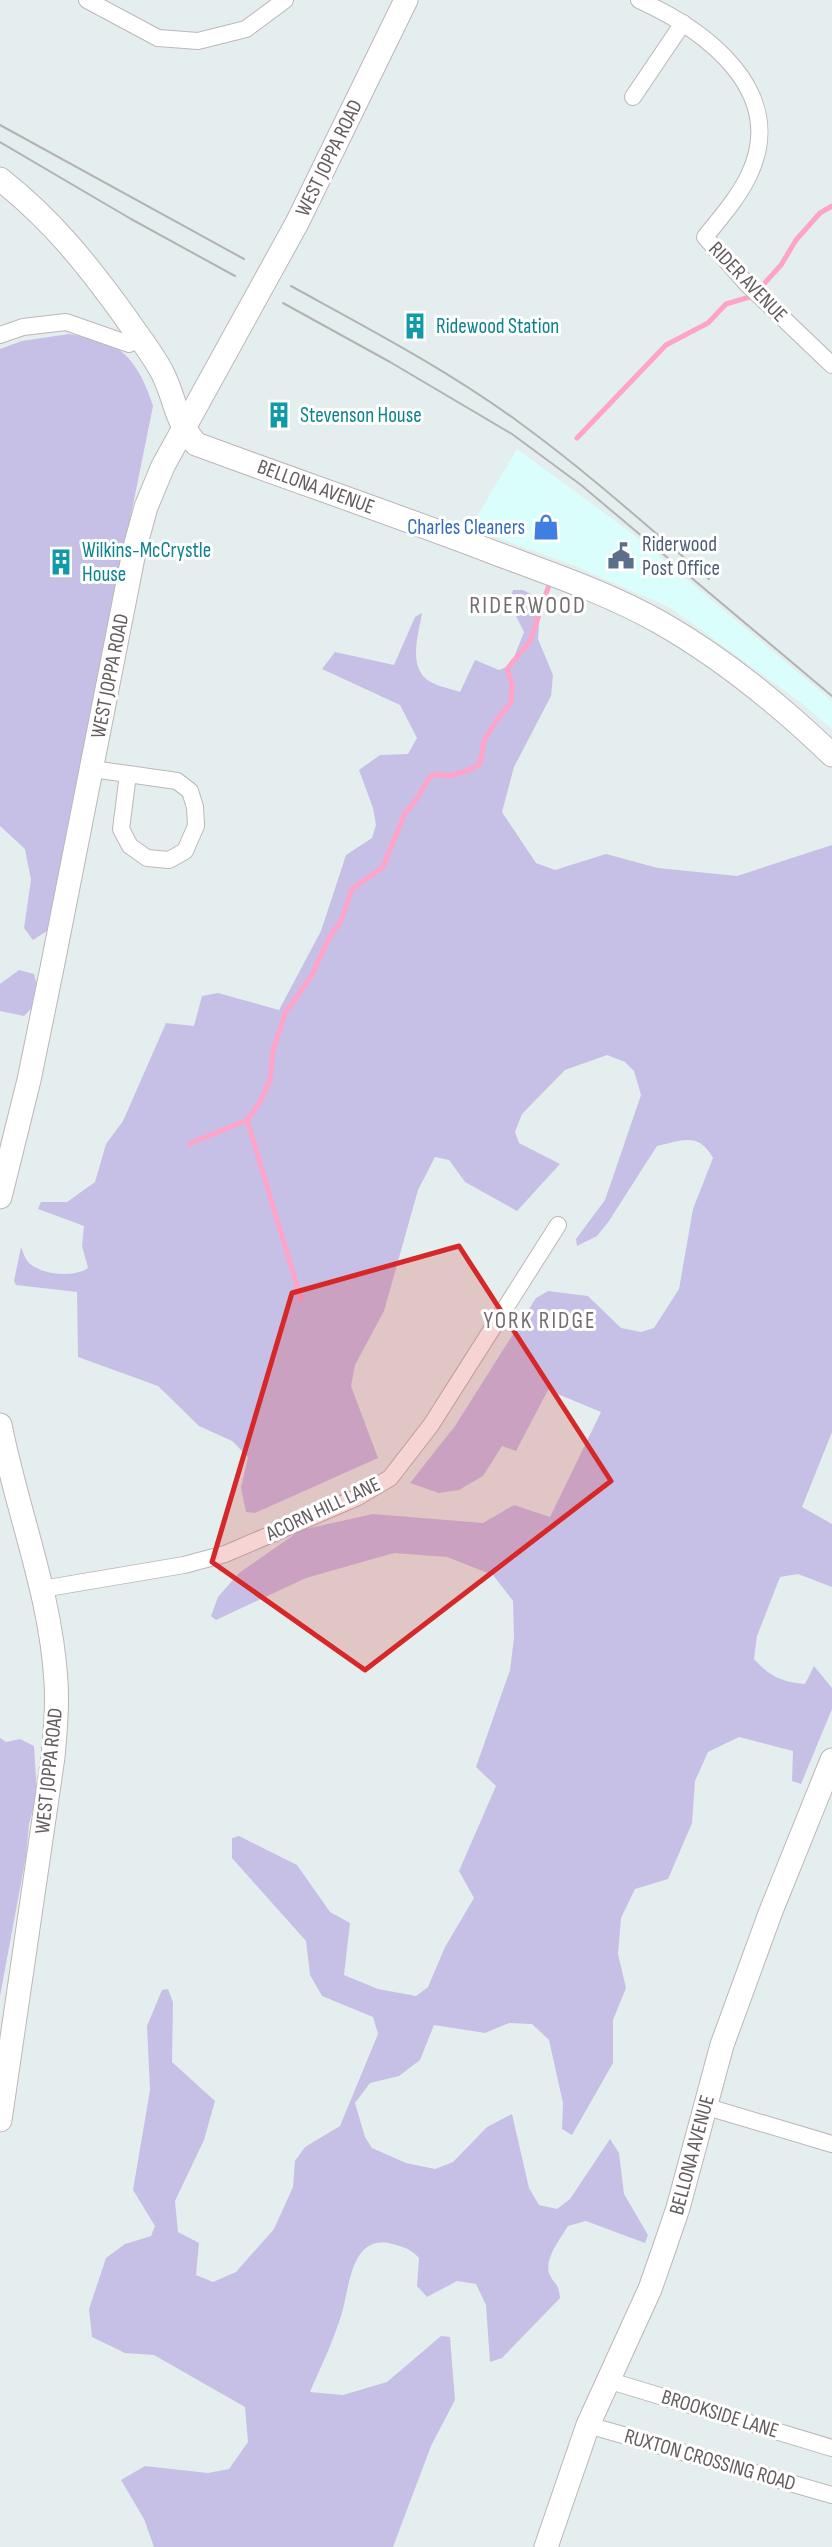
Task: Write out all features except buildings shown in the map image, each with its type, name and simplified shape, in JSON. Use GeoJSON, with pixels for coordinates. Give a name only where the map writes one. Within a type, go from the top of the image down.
{"type":"FeatureCollection","features":[{"type":"Feature","properties":{"kind":"street"},"geometry":{"type":"LineString","coordinates":[[87,0],[158,38],[198,41],[246,29],[285,0]]}},
{"type":"Feature","properties":{"kind":"street","name":"RIDER AVENUE"},"geometry":{"type":"LineString","coordinates":[[639,0],[707,39],[742,77],[755,109],[758,142],[750,174],[734,201],[705,237],[747,284],[832,365]]}},
{"type":"Feature","properties":{"kind":"street","name":"WEST JOPPA ROAD"},"geometry":{"type":"LineString","coordinates":[[0,1197],[29,1080],[135,547],[150,497],[163,466],[297,223],[403,1]]}},
{"type":"Feature","properties":{"kind":"street"},"geometry":{"type":"LineString","coordinates":[[633,97],[683,23]]}},
{"type":"Feature","properties":{"kind":"street"},"geometry":{"type":"LineString","coordinates":[[0,179],[67,240],[140,339],[162,372],[183,429]]}},
{"type":"Feature","properties":{"kind":"street"},"geometry":{"type":"LineString","coordinates":[[0,335],[23,327],[66,322],[129,344],[140,339]]}},
{"type":"Feature","properties":{"kind":"street","name":"BELLONA AVENUE"},"geometry":{"type":"LineString","coordinates":[[183,429],[196,444],[478,546],[623,602],[662,623],[738,674],[774,701],[832,755]]}},
{"type":"Feature","properties":{"kind":"street"},"geometry":{"type":"LineString","coordinates":[[92,769],[128,774],[177,781],[190,791],[195,807],[196,826],[185,851],[169,860],[147,858],[130,846],[121,829],[128,774]]}},
{"type":"Feature","properties":{"kind":"street","name":"ACORN HILL LANE"},"geometry":{"type":"LineString","coordinates":[[42,1589],[184,1565],[225,1554],[356,1498],[390,1478],[431,1425],[558,1225]]}},
{"type":"Feature","properties":{"kind":"street","name":"WEST JOPPA ROAD"},"geometry":{"type":"LineString","coordinates":[[0,1425],[42,1589],[54,1657],[57,1715],[0,2120]]}},
{"type":"Feature","properties":{"kind":"street","name":"BELLONA AVENUE"},"geometry":{"type":"LineString","coordinates":[[546,2547],[588,2426],[650,2289],[678,2208],[722,2045],[752,1961],[832,1760]]}},
{"type":"Feature","properties":{"kind":"street"},"geometry":{"type":"LineString","coordinates":[[704,2106],[832,2144]]}},
{"type":"Feature","properties":{"kind":"street","name":"BROOKSIDE LANE"},"geometry":{"type":"LineString","coordinates":[[607,2380],[832,2448]]}},
{"type":"Feature","properties":{"kind":"street","name":"RUXTON CROSSING ROAD"},"geometry":{"type":"LineString","coordinates":[[588,2426],[832,2495]]}},
{"type":"Feature","properties":{"kind":"highlighted area"},"geometry":{"type":"Polygon","coordinates":[[[459,1246],[611,1481],[365,1670],[212,1562],[292,1293],[459,1246]]]}},
{"type":"Feature","properties":{"kind":"shaded area"},"geometry":{"type":"Polygon","coordinates":[[[69,334],[103,342],[128,357],[139,372],[153,406],[47,931],[33,940],[24,928],[31,880],[25,849],[0,826],[0,349],[22,341],[69,334]]]}},
{"type":"Feature","properties":{"kind":"shaded area"},"geometry":{"type":"Polygon","coordinates":[[[517,449],[629,531],[832,701],[832,729],[800,702],[671,608],[573,565],[470,528],[517,449]]]}},
{"type":"Feature","properties":{"kind":"shaded area"},"geometry":{"type":"Polygon","coordinates":[[[513,590],[523,590],[541,599],[538,639],[553,675],[551,696],[514,767],[502,812],[536,863],[555,870],[606,854],[658,868],[737,876],[832,845],[832,1432],[802,1507],[832,1524],[832,1587],[798,1574],[780,1577],[757,1636],[754,1659],[765,1670],[783,1680],[805,1684],[814,1666],[832,1688],[832,1709],[801,1784],[792,1781],[793,1751],[739,1737],[708,1752],[695,1781],[692,1823],[668,1879],[635,1889],[621,1918],[618,1954],[626,1988],[613,2020],[613,2063],[572,2135],[562,2129],[563,2103],[549,2040],[532,2024],[509,2023],[485,2033],[434,2025],[420,2060],[399,2076],[370,2083],[355,2103],[365,2137],[372,2148],[406,2163],[435,2169],[453,2162],[487,2127],[512,2114],[529,2188],[539,2205],[557,2209],[570,2199],[610,2139],[619,2153],[624,2194],[648,2235],[645,2243],[586,2221],[568,2226],[554,2248],[548,2267],[560,2298],[502,2358],[490,2362],[486,2305],[476,2284],[457,2281],[427,2297],[417,2286],[419,2258],[413,2252],[392,2244],[378,2243],[367,2247],[353,2268],[339,2322],[310,2392],[343,2395],[387,2382],[441,2336],[450,2337],[455,2400],[431,2446],[393,2547],[154,2547],[144,2519],[121,2480],[145,2466],[208,2473],[229,2469],[248,2442],[245,2407],[154,2355],[125,2353],[92,2337],[89,2309],[106,2258],[125,2244],[151,2236],[155,2226],[133,2190],[150,2090],[147,2026],[162,1990],[168,1989],[173,2002],[172,2062],[215,2101],[204,2140],[175,2201],[178,2232],[199,2243],[196,2275],[213,2282],[236,2272],[274,2229],[293,2187],[295,2161],[305,2147],[340,2126],[378,2034],[373,2017],[322,1996],[310,1975],[306,1941],[232,1858],[232,1838],[239,1836],[297,1865],[330,1912],[350,1923],[344,1975],[378,1989],[416,1996],[428,1987],[445,1947],[474,1898],[459,1871],[496,1786],[476,1767],[510,1670],[514,1638],[513,1601],[493,1575],[447,1557],[394,1553],[306,1578],[216,1620],[211,1616],[218,1597],[239,1573],[301,1530],[373,1514],[483,1523],[514,1505],[550,1517],[601,1412],[548,1390],[516,1451],[502,1446],[483,1476],[459,1490],[439,1493],[410,1483],[455,1426],[536,1298],[548,1291],[588,1296],[621,1328],[641,1332],[654,1328],[679,1289],[693,1209],[713,1158],[702,1144],[696,1141],[682,1140],[657,1146],[597,1236],[577,1246],[576,1239],[605,1200],[641,1095],[634,1071],[625,1062],[607,1055],[565,1070],[522,1114],[515,1132],[519,1143],[560,1164],[517,1211],[465,1182],[449,1160],[435,1157],[418,1190],[384,1311],[355,1365],[351,1386],[378,1458],[255,1513],[246,1512],[241,1488],[248,1457],[232,1441],[199,1426],[158,1386],[78,1357],[77,1292],[16,1285],[14,1281],[21,1247],[29,1263],[42,1270],[67,1274],[88,1268],[82,1246],[84,1226],[38,1209],[41,1202],[67,1202],[95,1182],[106,1144],[123,1121],[166,1023],[194,1026],[202,996],[218,993],[279,1010],[321,931],[346,855],[372,838],[376,825],[373,808],[359,770],[380,755],[408,754],[417,738],[400,705],[322,669],[335,652],[394,665],[415,617],[422,613],[416,649],[418,667],[429,681],[460,692],[475,660],[499,670],[511,665],[524,632],[509,602],[513,590]]]}},
{"type":"Feature","properties":{"kind":"shaded area"},"geometry":{"type":"Polygon","coordinates":[[[19,970],[34,974],[38,989],[36,1004],[24,1016],[0,1011],[0,984],[19,970]]]}},
{"type":"Feature","properties":{"kind":"shaded area"},"geometry":{"type":"Polygon","coordinates":[[[0,1738],[6,1742],[20,1739],[34,1746],[37,1794],[29,1824],[26,1856],[0,1996],[0,1738]]]}},
{"type":"Feature","properties":{"kind":"waterway"},"geometry":{"type":"LineString","coordinates":[[577,438],[666,345],[708,323],[726,304],[753,296],[781,265],[796,240],[820,213],[832,206]]}},
{"type":"Feature","properties":{"kind":"waterway"},"geometry":{"type":"LineString","coordinates":[[189,1144],[247,1120],[260,1102],[270,1080],[273,1051],[285,1013],[312,975],[329,938],[341,921],[352,889],[383,867],[405,813],[430,777],[436,774],[449,776],[480,764],[484,741],[497,719],[511,703],[512,684],[507,669],[530,641],[549,585]]}},
{"type":"Feature","properties":{"kind":"waterway"},"geometry":{"type":"LineString","coordinates":[[247,1120],[301,1299]]}},
{"type":"Feature","properties":{"kind":"tram line"},"geometry":{"type":"LineString","coordinates":[[0,125],[244,259]]}},
{"type":"Feature","properties":{"kind":"tram line"},"geometry":{"type":"LineString","coordinates":[[0,142],[235,276]]}},
{"type":"Feature","properties":{"kind":"tram line"},"geometry":{"type":"LineString","coordinates":[[291,286],[408,351],[493,404],[569,460],[709,579]]}},
{"type":"Feature","properties":{"kind":"tram line"},"geometry":{"type":"LineString","coordinates":[[283,303],[512,434],[581,485],[832,696]]}},
{"type":"Feature","properties":{"kind":"place","name":"Ridewood Station"},"geometry":{"type":"Point","coordinates":[415,326]}},
{"type":"Feature","properties":{"kind":"place","name":"Stevenson House"},"geometry":{"type":"Point","coordinates":[279,415]}},
{"type":"Feature","properties":{"kind":"place","name":"Charles Cleaners"},"geometry":{"type":"Point","coordinates":[546,527]}},
{"type":"Feature","properties":{"kind":"place","name":"Riderwood Post Office"},"geometry":{"type":"Point","coordinates":[621,556]}},
{"type":"Feature","properties":{"kind":"place","name":"Wilkins-McCrystle House"},"geometry":{"type":"Point","coordinates":[61,562]}},
{"type":"Feature","properties":{"kind":"district","name":"RIDERWOOD"},"geometry":{"type":"Point","coordinates":[528,605]}},
{"type":"Feature","properties":{"kind":"district","name":"YORK RIDGE"},"geometry":{"type":"Point","coordinates":[540,1321]}}]}
